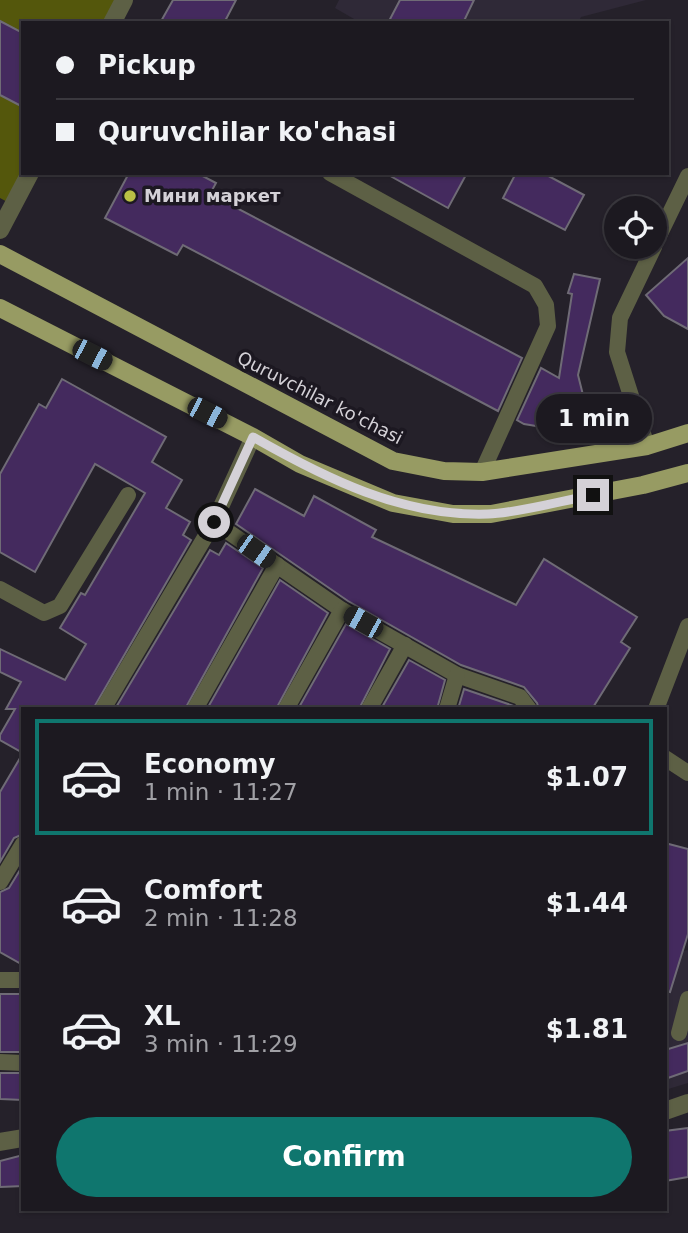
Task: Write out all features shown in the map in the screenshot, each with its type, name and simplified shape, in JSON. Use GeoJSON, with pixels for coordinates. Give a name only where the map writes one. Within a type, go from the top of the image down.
{"type":"FeatureCollection","features":[{"type":"Feature","properties":{"kind":"main road","name":"Quruvchilar ko'chasi"},"geometry":{"type":"LineString","coordinates":[[0,254],[393,461],[444,471],[482,472],[646,446],[688,433]]}},
{"type":"Feature","properties":{"kind":"main road"},"geometry":{"type":"LineString","coordinates":[[0,308],[253,437],[300,464],[393,503],[453,514],[491,514],[643,485],[688,473]]}},
{"type":"Feature","properties":{"kind":"street"},"geometry":{"type":"LineString","coordinates":[[113,21],[124,0]]}},
{"type":"Feature","properties":{"kind":"street"},"geometry":{"type":"LineString","coordinates":[[0,230],[29,175]]}},
{"type":"Feature","properties":{"kind":"street"},"geometry":{"type":"LineString","coordinates":[[667,1110],[688,1103]]}},
{"type":"Feature","properties":{"kind":"street"},"geometry":{"type":"LineString","coordinates":[[0,1142],[21,1138]]}},
{"type":"Feature","properties":{"kind":"lane"},"geometry":{"type":"LineString","coordinates":[[334,175],[535,286],[547,304],[548,326],[482,472]]}},
{"type":"Feature","properties":{"kind":"lane"},"geometry":{"type":"LineString","coordinates":[[667,219],[688,176]]}},
{"type":"Feature","properties":{"kind":"lane"},"geometry":{"type":"LineString","coordinates":[[646,446],[617,352],[620,318],[648,259]]}},
{"type":"Feature","properties":{"kind":"lane"},"geometry":{"type":"LineString","coordinates":[[104,707],[214,522],[253,437]]}},
{"type":"Feature","properties":{"kind":"lane"},"geometry":{"type":"LineString","coordinates":[[0,589],[44,613],[60,606],[128,495]]}},
{"type":"Feature","properties":{"kind":"lane"},"geometry":{"type":"LineString","coordinates":[[214,522],[342,610],[457,675],[520,697],[528,707]]}},
{"type":"Feature","properties":{"kind":"lane"},"geometry":{"type":"LineString","coordinates":[[196,707],[277,565]]}},
{"type":"Feature","properties":{"kind":"lane"},"geometry":{"type":"LineString","coordinates":[[287,707],[342,610]]}},
{"type":"Feature","properties":{"kind":"lane"},"geometry":{"type":"LineString","coordinates":[[657,707],[688,626]]}},
{"type":"Feature","properties":{"kind":"lane"},"geometry":{"type":"LineString","coordinates":[[370,707],[405,645]]}},
{"type":"Feature","properties":{"kind":"lane"},"geometry":{"type":"LineString","coordinates":[[448,707],[457,675]]}},
{"type":"Feature","properties":{"kind":"lane"},"geometry":{"type":"LineString","coordinates":[[667,759],[688,773]]}},
{"type":"Feature","properties":{"kind":"lane"},"geometry":{"type":"LineString","coordinates":[[0,882],[21,847]]}},
{"type":"Feature","properties":{"kind":"lane"},"geometry":{"type":"LineString","coordinates":[[0,980],[21,980]]}},
{"type":"Feature","properties":{"kind":"lane"},"geometry":{"type":"LineString","coordinates":[[677,1033],[688,999]]}},
{"type":"Feature","properties":{"kind":"lane"},"geometry":{"type":"LineString","coordinates":[[0,1062],[21,1063]]}},
{"type":"Feature","properties":{"kind":"shaded area"},"geometry":{"type":"Polygon","coordinates":[[[0,0],[124,0],[113,21],[21,21],[22,175],[13,205],[0,198],[0,0]]]}},
{"type":"Feature","properties":{"kind":"shaded area"},"geometry":{"type":"Polygon","coordinates":[[[339,0],[646,0],[581,17],[579,21],[358,21],[335,8],[339,0]]]}},
{"type":"Feature","properties":{"kind":"shaded area"},"geometry":{"type":"Polygon","coordinates":[[[688,950],[688,1083],[667,1089],[667,954],[688,950]]]}},
{"type":"Feature","properties":{"kind":"building"},"geometry":{"type":"Polygon","coordinates":[[[173,0],[236,0],[225,21],[161,21],[173,0]]]}},
{"type":"Feature","properties":{"kind":"building"},"geometry":{"type":"Polygon","coordinates":[[[400,0],[474,0],[464,21],[389,21],[400,0]]]}},
{"type":"Feature","properties":{"kind":"building"},"geometry":{"type":"Polygon","coordinates":[[[0,21],[21,32],[21,106],[0,95],[0,21]]]}},
{"type":"Feature","properties":{"kind":"building"},"geometry":{"type":"Polygon","coordinates":[[[128,175],[201,175],[216,183],[210,194],[522,358],[498,411],[183,245],[177,255],[105,218],[128,175]]]}},
{"type":"Feature","properties":{"kind":"building"},"geometry":{"type":"Polygon","coordinates":[[[389,175],[466,175],[448,208],[389,175]]]}},
{"type":"Feature","properties":{"kind":"building"},"geometry":{"type":"Polygon","coordinates":[[[515,175],[547,175],[584,195],[565,230],[503,198],[515,175]]]}},
{"type":"Feature","properties":{"kind":"building"},"geometry":{"type":"Polygon","coordinates":[[[688,258],[688,329],[664,316],[646,295],[688,258]]]}},
{"type":"Feature","properties":{"kind":"building"},"geometry":{"type":"Polygon","coordinates":[[[574,274],[600,279],[578,375],[583,395],[580,416],[542,427],[524,424],[517,420],[541,368],[559,378],[572,294],[568,293],[574,274]]]}},
{"type":"Feature","properties":{"kind":"building"},"geometry":{"type":"Polygon","coordinates":[[[62,379],[166,437],[152,462],[182,480],[166,508],[190,522],[183,535],[191,540],[94,707],[21,707],[21,752],[0,740],[0,735],[15,709],[6,709],[21,682],[0,672],[0,649],[65,680],[86,644],[60,628],[81,593],[85,595],[145,493],[95,464],[35,572],[0,552],[0,474],[39,404],[46,408],[62,379]]]}},
{"type":"Feature","properties":{"kind":"building"},"geometry":{"type":"Polygon","coordinates":[[[255,489],[304,516],[314,496],[376,530],[372,537],[516,605],[544,559],[637,617],[621,642],[630,648],[593,707],[538,707],[524,687],[461,665],[348,601],[236,524],[255,489]]]}},
{"type":"Feature","properties":{"kind":"building"},"geometry":{"type":"Polygon","coordinates":[[[226,543],[263,568],[186,707],[116,707],[210,550],[219,555],[226,543]]]}},
{"type":"Feature","properties":{"kind":"building"},"geometry":{"type":"Polygon","coordinates":[[[280,580],[328,613],[277,707],[208,707],[280,580]]]}},
{"type":"Feature","properties":{"kind":"building"},"geometry":{"type":"Polygon","coordinates":[[[346,624],[390,649],[360,707],[299,707],[346,624]]]}},
{"type":"Feature","properties":{"kind":"building"},"geometry":{"type":"Polygon","coordinates":[[[409,660],[445,680],[438,707],[382,707],[409,660]]]}},
{"type":"Feature","properties":{"kind":"building"},"geometry":{"type":"Polygon","coordinates":[[[464,689],[515,707],[459,707],[464,689]]]}},
{"type":"Feature","properties":{"kind":"building"},"geometry":{"type":"Polygon","coordinates":[[[21,756],[21,835],[14,838],[0,862],[0,792],[21,756]]]}},
{"type":"Feature","properties":{"kind":"building"},"geometry":{"type":"Polygon","coordinates":[[[667,844],[688,849],[688,934],[670,992],[667,991],[667,844]]]}},
{"type":"Feature","properties":{"kind":"building"},"geometry":{"type":"Polygon","coordinates":[[[21,868],[21,964],[0,952],[0,892],[9,888],[21,868]]]}},
{"type":"Feature","properties":{"kind":"building"},"geometry":{"type":"Polygon","coordinates":[[[0,994],[21,994],[21,1052],[0,1052],[0,994]]]}},
{"type":"Feature","properties":{"kind":"building"},"geometry":{"type":"Polygon","coordinates":[[[688,1043],[688,1071],[667,1078],[667,1049],[688,1043]]]}},
{"type":"Feature","properties":{"kind":"building"},"geometry":{"type":"Polygon","coordinates":[[[0,1073],[21,1073],[21,1100],[0,1099],[0,1073]]]}},
{"type":"Feature","properties":{"kind":"building"},"geometry":{"type":"Polygon","coordinates":[[[688,1128],[688,1177],[667,1181],[667,1131],[688,1128]]]}},
{"type":"Feature","properties":{"kind":"building"},"geometry":{"type":"Polygon","coordinates":[[[21,1156],[21,1186],[0,1187],[0,1161],[21,1156]]]}},
{"type":"Feature","properties":{"kind":"place","name":"Мини маркет"},"geometry":{"type":"Point","coordinates":[130,196]}},
{"type":"Feature","properties":{"kind":"route"},"geometry":{"type":"LineString","coordinates":[[214,522],[253,437],[300,464],[393,503],[453,514],[491,514],[593,495]]}}]}
